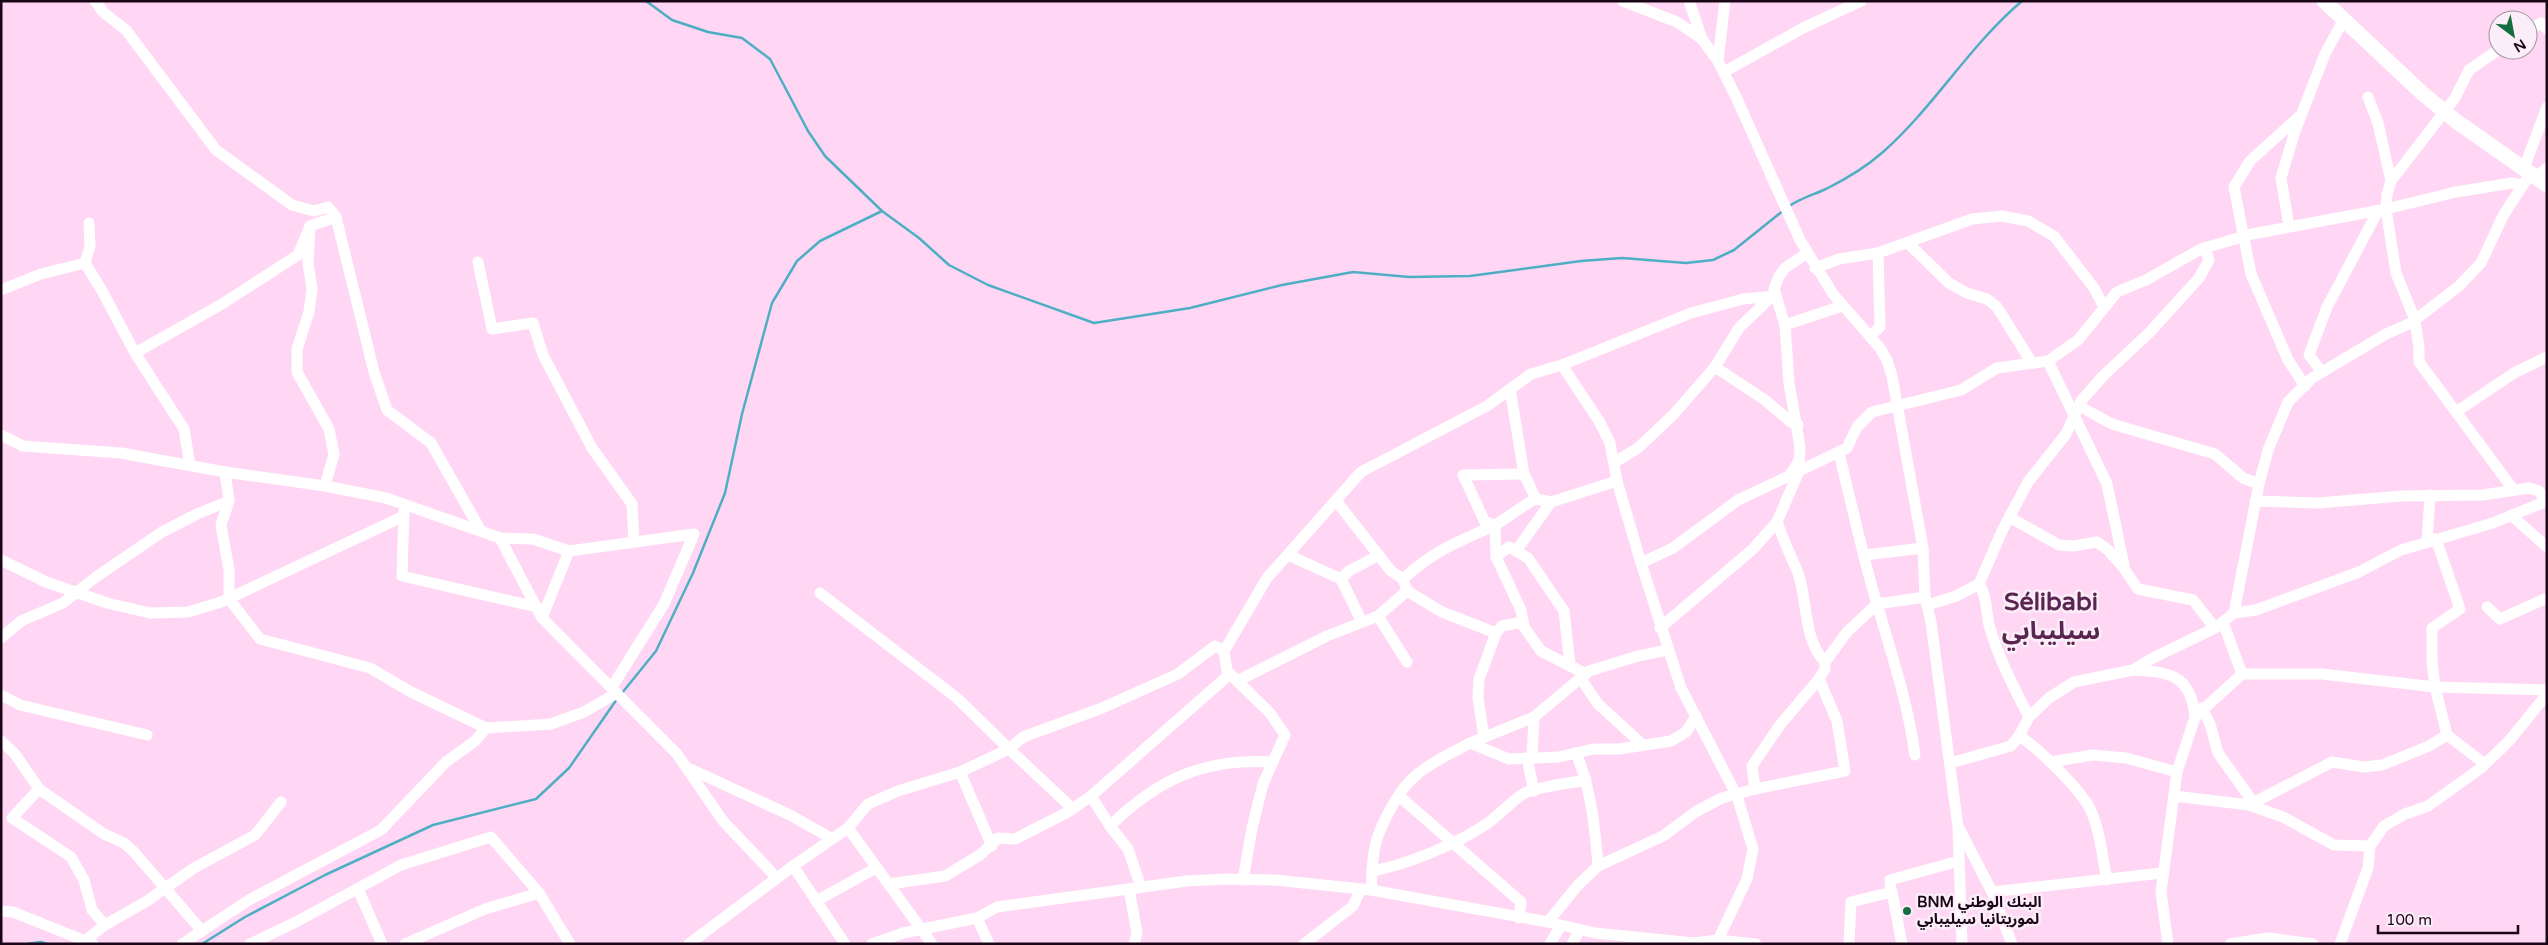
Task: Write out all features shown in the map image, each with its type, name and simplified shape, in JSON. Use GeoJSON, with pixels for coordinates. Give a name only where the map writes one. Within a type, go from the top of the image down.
{"type":"FeatureCollection","features":[{"type":"Feature","properties":{"kind":"main road"},"geometry":{"type":"LineString","coordinates":[[2324,1],[2422,93],[2445,112],[2535,176]]}},
{"type":"Feature","properties":{"kind":"street"},"geometry":{"type":"LineString","coordinates":[[95,1],[103,12],[126,30],[216,150],[292,205],[314,211],[328,207],[336,217],[374,372],[387,410],[431,443],[481,531]]}},
{"type":"Feature","properties":{"kind":"street"},"geometry":{"type":"LineString","coordinates":[[1623,1],[1677,22],[1702,39]]}},
{"type":"Feature","properties":{"kind":"street"},"geometry":{"type":"LineString","coordinates":[[1689,1],[1702,39],[1721,67],[1815,268],[1842,306],[1870,336],[1887,360],[1898,407],[1923,548],[1927,601],[1958,827],[1962,944]]}},
{"type":"Feature","properties":{"kind":"street"},"geometry":{"type":"LineString","coordinates":[[1721,67],[1725,1]]}},
{"type":"Feature","properties":{"kind":"street"},"geometry":{"type":"LineString","coordinates":[[1721,67],[1861,1]]}},
{"type":"Feature","properties":{"kind":"street"},"geometry":{"type":"LineString","coordinates":[[2289,226],[2281,178],[2302,114],[2325,54],[2344,19]]}},
{"type":"Feature","properties":{"kind":"street"},"geometry":{"type":"LineString","coordinates":[[2309,355],[2327,306],[2382,210],[2391,181],[2445,112],[2464,82],[2469,70],[2488,57]]}},
{"type":"Feature","properties":{"kind":"street"},"geometry":{"type":"LineString","coordinates":[[2368,97],[2378,123],[2391,181]]}},
{"type":"Feature","properties":{"kind":"street"},"geometry":{"type":"LineString","coordinates":[[2234,613],[2259,484],[2268,450],[2288,402],[2322,372],[2386,334],[2415,320],[2459,286],[2481,263],[2502,216],[2535,176],[2547,107]]}},
{"type":"Feature","properties":{"kind":"street"},"geometry":{"type":"LineString","coordinates":[[2302,114],[2250,161],[2234,187],[2251,274],[2288,360],[2305,386]]}},
{"type":"Feature","properties":{"kind":"street"},"geometry":{"type":"LineString","coordinates":[[1641,563],[1673,548],[1738,500],[1791,479],[1799,471],[1812,463],[1847,448],[1857,427],[1872,412],[1961,390],[1997,368],[2048,361],[2078,340],[2117,292],[2146,280],[2175,262],[2205,248],[2244,236],[2289,226],[2382,210],[2456,192],[2512,183],[2535,176]]}},
{"type":"Feature","properties":{"kind":"street"},"geometry":{"type":"LineString","coordinates":[[2382,210],[2396,273],[2415,320],[2419,362],[2513,489]]}},
{"type":"Feature","properties":{"kind":"street"},"geometry":{"type":"LineString","coordinates":[[1815,268],[1840,259],[1878,253],[1972,219],[2002,216],[2028,221],[2054,236],[2066,248],[2104,306]]}},
{"type":"Feature","properties":{"kind":"street"},"geometry":{"type":"LineString","coordinates":[[135,353],[222,304],[298,255],[310,226],[336,217]]}},
{"type":"Feature","properties":{"kind":"street"},"geometry":{"type":"LineString","coordinates":[[84,263],[90,246],[89,223]]}},
{"type":"Feature","properties":{"kind":"street"},"geometry":{"type":"LineString","coordinates":[[310,226],[308,263],[312,289],[309,312],[297,349],[297,372],[329,429],[334,454],[325,486]]}},
{"type":"Feature","properties":{"kind":"street"},"geometry":{"type":"LineString","coordinates":[[1908,243],[1949,283],[1967,294],[1987,299],[1998,307],[2032,363]]}},
{"type":"Feature","properties":{"kind":"street"},"geometry":{"type":"LineString","coordinates":[[1755,789],[1752,766],[1780,725],[1819,679],[1825,669],[1825,662],[1847,632],[1877,604],[1927,601],[1979,584],[2009,517],[2028,482],[2066,434],[2076,411],[2104,375],[2150,333],[2199,278],[2209,260],[2205,248]]}},
{"type":"Feature","properties":{"kind":"street"},"geometry":{"type":"LineString","coordinates":[[1660,628],[1753,550],[1777,522],[1799,461],[1800,447],[1798,425],[1789,383],[1785,325],[1773,296],[1775,283],[1779,276],[1807,253]]}},
{"type":"Feature","properties":{"kind":"street"},"geometry":{"type":"LineString","coordinates":[[1870,336],[1880,327],[1878,253]]}},
{"type":"Feature","properties":{"kind":"street"},"geometry":{"type":"LineString","coordinates":[[478,262],[492,329],[533,323],[543,355],[592,448],[632,504],[634,542]]}},
{"type":"Feature","properties":{"kind":"street"},"geometry":{"type":"LineString","coordinates":[[1,290],[41,274],[84,263]]}},
{"type":"Feature","properties":{"kind":"street"},"geometry":{"type":"LineString","coordinates":[[84,263],[101,289],[135,353],[184,429],[190,465]]}},
{"type":"Feature","properties":{"kind":"street"},"geometry":{"type":"LineString","coordinates":[[1243,880],[1263,784],[1285,735],[1270,713],[1227,671],[1224,651],[1267,578],[1337,502],[1361,472],[1487,406],[1531,374],[1562,365],[1691,313],[1743,300],[1773,296]]}},
{"type":"Feature","properties":{"kind":"street"},"geometry":{"type":"LineString","coordinates":[[1615,462],[1638,448],[1673,416],[1715,367],[1739,328],[1773,296]]}},
{"type":"Feature","properties":{"kind":"street"},"geometry":{"type":"LineString","coordinates":[[1785,325],[1842,306]]}},
{"type":"Feature","properties":{"kind":"street"},"geometry":{"type":"LineString","coordinates":[[2288,360],[2309,355]]}},
{"type":"Feature","properties":{"kind":"street"},"geometry":{"type":"LineString","coordinates":[[2309,355],[2322,372]]}},
{"type":"Feature","properties":{"kind":"street"},"geometry":{"type":"LineString","coordinates":[[2456,412],[2514,373],[2547,357]]}},
{"type":"Feature","properties":{"kind":"street"},"geometry":{"type":"LineString","coordinates":[[2048,361],[2076,411],[2107,484],[2125,570]]}},
{"type":"Feature","properties":{"kind":"street"},"geometry":{"type":"LineString","coordinates":[[1562,365],[1599,422],[1610,443],[1617,481],[1660,628],[1681,688],[1737,796],[1753,849],[1747,879],[1718,940]]}},
{"type":"Feature","properties":{"kind":"street"},"geometry":{"type":"LineString","coordinates":[[1715,367],[1765,400],[1798,425]]}},
{"type":"Feature","properties":{"kind":"street"},"geometry":{"type":"LineString","coordinates":[[1510,389],[1524,474],[1536,499]]}},
{"type":"Feature","properties":{"kind":"street"},"geometry":{"type":"LineString","coordinates":[[2076,411],[2112,424],[2215,454],[2244,478],[2259,484]]}},
{"type":"Feature","properties":{"kind":"street"},"geometry":{"type":"LineString","coordinates":[[1,435],[23,446],[121,453],[225,472],[325,486],[386,498],[404,510],[500,538],[532,539],[569,551],[694,534],[664,604],[614,690],[584,712],[551,724],[486,728],[411,692],[370,668],[260,639],[229,599],[229,570],[221,525],[230,501],[225,472]]}},
{"type":"Feature","properties":{"kind":"street"},"geometry":{"type":"LineString","coordinates":[[1800,447],[1812,463]]}},
{"type":"Feature","properties":{"kind":"street"},"geometry":{"type":"LineString","coordinates":[[1839,453],[1877,604],[1911,726],[1915,755]]}},
{"type":"Feature","properties":{"kind":"street"},"geometry":{"type":"LineString","coordinates":[[1495,525],[1485,522],[1463,475],[1524,474]]}},
{"type":"Feature","properties":{"kind":"street"},"geometry":{"type":"LineString","coordinates":[[1403,579],[1438,552],[1465,537],[1495,525],[1521,505],[1536,499],[1551,502],[1617,481]]}},
{"type":"Feature","properties":{"kind":"street"},"geometry":{"type":"LineString","coordinates":[[1950,763],[2011,746],[2019,736],[2029,717],[2049,698],[2074,682],[2133,670],[2219,625],[2234,613],[2256,610],[2359,572],[2400,550],[2510,515],[2546,501],[2543,488],[2529,488],[2483,494],[2430,495],[2318,503],[2255,501]]}},
{"type":"Feature","properties":{"kind":"street"},"geometry":{"type":"LineString","coordinates":[[2430,495],[2432,541],[2460,609],[2432,628],[2432,661],[2435,687],[2447,735],[2485,764]]}},
{"type":"Feature","properties":{"kind":"street"},"geometry":{"type":"LineString","coordinates":[[1,638],[21,621],[64,603],[162,532],[196,514],[230,501]]}},
{"type":"Feature","properties":{"kind":"street"},"geometry":{"type":"LineString","coordinates":[[1337,502],[1391,571],[1403,579],[1406,591],[1442,612],[1496,634]]}},
{"type":"Feature","properties":{"kind":"street"},"geometry":{"type":"LineString","coordinates":[[1516,551],[1551,502]]}},
{"type":"Feature","properties":{"kind":"street"},"geometry":{"type":"LineString","coordinates":[[1,560],[46,582],[77,593],[150,613],[188,612],[229,599],[404,510]]}},
{"type":"Feature","properties":{"kind":"street"},"geometry":{"type":"LineString","coordinates":[[404,510],[402,576],[537,607]]}},
{"type":"Feature","properties":{"kind":"street"},"geometry":{"type":"LineString","coordinates":[[2510,515],[2547,548]]}},
{"type":"Feature","properties":{"kind":"street"},"geometry":{"type":"LineString","coordinates":[[2009,517],[2059,545],[2073,546],[2097,542],[2108,550],[2138,589],[2193,600],[2219,625],[2242,674]]}},
{"type":"Feature","properties":{"kind":"street"},"geometry":{"type":"LineString","coordinates":[[1777,522],[1798,574],[1811,636],[1817,653],[1825,662]]}},
{"type":"Feature","properties":{"kind":"street"},"geometry":{"type":"LineString","coordinates":[[1495,525],[1496,557],[1521,610],[1524,627],[1541,651],[1570,665],[1583,677],[1598,704],[1642,744]]}},
{"type":"Feature","properties":{"kind":"street"},"geometry":{"type":"LineString","coordinates":[[500,538],[542,618],[678,754],[723,821],[777,878]]}},
{"type":"Feature","properties":{"kind":"street"},"geometry":{"type":"LineString","coordinates":[[1496,557],[1509,547],[1528,558],[1564,611],[1570,665]]}},
{"type":"Feature","properties":{"kind":"street"},"geometry":{"type":"LineString","coordinates":[[1865,555],[1923,548]]}},
{"type":"Feature","properties":{"kind":"street"},"geometry":{"type":"LineString","coordinates":[[542,618],[569,551]]}},
{"type":"Feature","properties":{"kind":"street"},"geometry":{"type":"LineString","coordinates":[[1288,555],[1341,579],[1362,622]]}},
{"type":"Feature","properties":{"kind":"street"},"geometry":{"type":"LineString","coordinates":[[1341,579],[1349,571],[1379,555]]}},
{"type":"Feature","properties":{"kind":"street"},"geometry":{"type":"LineString","coordinates":[[1979,584],[1983,589],[1989,625],[2014,688],[2029,717]]}},
{"type":"Feature","properties":{"kind":"street"},"geometry":{"type":"LineString","coordinates":[[890,884],[945,876],[992,846],[998,838],[1015,839],[1073,809],[1234,678],[1327,636],[1378,616],[1406,591]]}},
{"type":"Feature","properties":{"kind":"street"},"geometry":{"type":"LineString","coordinates":[[820,593],[958,698],[1008,749],[1073,809]]}},
{"type":"Feature","properties":{"kind":"street"},"geometry":{"type":"LineString","coordinates":[[2487,607],[2500,619],[2547,598]]}},
{"type":"Feature","properties":{"kind":"street"},"geometry":{"type":"LineString","coordinates":[[1378,616],[1407,662]]}},
{"type":"Feature","properties":{"kind":"street"},"geometry":{"type":"LineString","coordinates":[[1484,737],[1478,698],[1479,679],[1496,634],[1502,626],[1523,622]]}},
{"type":"Feature","properties":{"kind":"street"},"geometry":{"type":"LineString","coordinates":[[689,944],[831,838],[848,828],[868,804],[898,791],[960,772],[1008,749],[1023,736],[1102,708],[1178,674],[1215,646],[1224,651]]}},
{"type":"Feature","properties":{"kind":"street"},"geometry":{"type":"LineString","coordinates":[[1304,944],[1353,906],[1366,891],[1372,871],[1374,850],[1382,828],[1399,796],[1410,781],[1423,770],[1470,743],[1534,717],[1583,677],[1638,656],[1668,650]]}},
{"type":"Feature","properties":{"kind":"street"},"geometry":{"type":"LineString","coordinates":[[2133,670],[2174,675],[2186,688],[2198,713],[2210,724],[2218,753],[2251,803]]}},
{"type":"Feature","properties":{"kind":"street"},"geometry":{"type":"LineString","coordinates":[[2168,944],[2161,892],[2162,873],[2177,772],[2198,713],[2242,674],[2322,674],[2435,687],[2547,692]]}},
{"type":"Feature","properties":{"kind":"street"},"geometry":{"type":"LineString","coordinates":[[1548,922],[1578,885],[1598,866],[1663,836],[1697,811],[1722,798],[1737,796],[1755,789],[1845,771],[1837,722],[1819,679]]}},
{"type":"Feature","properties":{"kind":"street"},"geometry":{"type":"LineString","coordinates":[[2340,944],[2368,868],[2370,846],[2384,826],[2404,814],[2428,806],[2485,764],[2508,741],[2547,692]]}},
{"type":"Feature","properties":{"kind":"street"},"geometry":{"type":"LineString","coordinates":[[1,695],[20,705],[147,736]]}},
{"type":"Feature","properties":{"kind":"street"},"geometry":{"type":"LineString","coordinates":[[1470,743],[1509,759],[1559,757],[1593,749],[1619,749],[1671,741],[1686,732],[1696,716]]}},
{"type":"Feature","properties":{"kind":"street"},"geometry":{"type":"LineString","coordinates":[[1534,717],[1530,758],[1534,791]]}},
{"type":"Feature","properties":{"kind":"street"},"geometry":{"type":"LineString","coordinates":[[182,944],[249,900],[382,830],[446,762],[475,741],[486,728]]}},
{"type":"Feature","properties":{"kind":"street"},"geometry":{"type":"LineString","coordinates":[[2251,803],[2332,762],[2364,767],[2382,765],[2429,746],[2447,735]]}},
{"type":"Feature","properties":{"kind":"street"},"geometry":{"type":"LineString","coordinates":[[2019,736],[2030,743],[2050,762],[2088,805],[2095,824],[2108,880]]}},
{"type":"Feature","properties":{"kind":"street"},"geometry":{"type":"LineString","coordinates":[[1,741],[15,754],[40,789],[104,834],[124,843],[202,931]]}},
{"type":"Feature","properties":{"kind":"street"},"geometry":{"type":"LineString","coordinates":[[1576,753],[1586,780],[1596,837],[1598,866]]}},
{"type":"Feature","properties":{"kind":"street"},"geometry":{"type":"LineString","coordinates":[[2050,762],[2093,754],[2126,758],[2177,772]]}},
{"type":"Feature","properties":{"kind":"street"},"geometry":{"type":"LineString","coordinates":[[1110,826],[1129,807],[1174,777],[1214,765],[1254,761],[1272,762]]}},
{"type":"Feature","properties":{"kind":"street"},"geometry":{"type":"LineString","coordinates":[[686,767],[790,815],[831,838]]}},
{"type":"Feature","properties":{"kind":"street"},"geometry":{"type":"LineString","coordinates":[[960,772],[992,846]]}},
{"type":"Feature","properties":{"kind":"street"},"geometry":{"type":"LineString","coordinates":[[1372,871],[1392,868],[1452,843],[1488,823],[1523,793],[1586,780]]}},
{"type":"Feature","properties":{"kind":"street"},"geometry":{"type":"LineString","coordinates":[[40,789],[12,818],[71,857],[84,880],[92,910],[105,925]]}},
{"type":"Feature","properties":{"kind":"street"},"geometry":{"type":"LineString","coordinates":[[1091,796],[1110,826],[1128,849],[1141,887]]}},
{"type":"Feature","properties":{"kind":"street"},"geometry":{"type":"LineString","coordinates":[[1399,796],[1521,902],[1519,918]]}},
{"type":"Feature","properties":{"kind":"street"},"geometry":{"type":"LineString","coordinates":[[2174,796],[2251,803],[2283,817],[2334,844],[2370,846]]}},
{"type":"Feature","properties":{"kind":"street"},"geometry":{"type":"LineString","coordinates":[[1,911],[13,912],[89,942],[105,925],[147,901],[164,887],[254,835],[281,802]]}},
{"type":"Feature","properties":{"kind":"street"},"geometry":{"type":"LineString","coordinates":[[1958,827],[1992,892],[2012,944]]}},
{"type":"Feature","properties":{"kind":"street"},"geometry":{"type":"LineString","coordinates":[[848,828],[932,944]]}},
{"type":"Feature","properties":{"kind":"street"},"geometry":{"type":"LineString","coordinates":[[250,944],[267,940],[401,865],[491,837],[539,893],[570,944]]}},
{"type":"Feature","properties":{"kind":"street"},"geometry":{"type":"LineString","coordinates":[[1902,944],[1890,880],[1959,861]]}},
{"type":"Feature","properties":{"kind":"street"},"geometry":{"type":"LineString","coordinates":[[793,866],[844,944]]}},
{"type":"Feature","properties":{"kind":"street"},"geometry":{"type":"LineString","coordinates":[[816,901],[876,868]]}},
{"type":"Feature","properties":{"kind":"street"},"geometry":{"type":"LineString","coordinates":[[1992,892],[2162,873]]}},
{"type":"Feature","properties":{"kind":"street"},"geometry":{"type":"LineString","coordinates":[[872,944],[902,933],[977,918],[997,907],[1187,881],[1275,880],[1366,891],[1548,922],[1579,931],[1694,943],[1718,940],[1756,944]]}},
{"type":"Feature","properties":{"kind":"street"},"geometry":{"type":"LineString","coordinates":[[358,889],[382,944]]}},
{"type":"Feature","properties":{"kind":"street"},"geometry":{"type":"LineString","coordinates":[[1129,889],[1137,933],[1134,944]]}},
{"type":"Feature","properties":{"kind":"street"},"geometry":{"type":"LineString","coordinates":[[1849,944],[1851,902],[1891,892]]}},
{"type":"Feature","properties":{"kind":"street"},"geometry":{"type":"LineString","coordinates":[[405,944],[485,909],[539,893]]}},
{"type":"Feature","properties":{"kind":"street"},"geometry":{"type":"LineString","coordinates":[[977,918],[989,944]]}},
{"type":"Feature","properties":{"kind":"street"},"geometry":{"type":"LineString","coordinates":[[1550,944],[1560,926]]}},
{"type":"Feature","properties":{"kind":"street"},"geometry":{"type":"LineString","coordinates":[[1572,944],[1579,931]]}},
{"type":"Feature","properties":{"kind":"street"},"geometry":{"type":"LineString","coordinates":[[2230,944],[2268,941],[2313,944]]}},
{"type":"Feature","properties":{"kind":"waterway"},"geometry":{"type":"LineString","coordinates":[[646,1],[672,20],[708,32],[742,38],[770,59],[808,131],[825,156],[882,211],[919,238],[949,265],[988,285],[1094,323],[1190,308],[1282,285],[1353,272],[1409,277],[1470,276],[1581,261],[1622,258],[1686,263],[1713,260],[1734,250],[1784,210]]}},
{"type":"Feature","properties":{"kind":"waterway"},"geometry":{"type":"LineString","coordinates":[[1788,207],[1848,177],[1883,152],[1919,116],[1985,37],[2022,1]]}},
{"type":"Feature","properties":{"kind":"waterway"},"geometry":{"type":"LineString","coordinates":[[622,693],[656,651],[693,573],[725,493],[742,414],[772,303],[797,261],[820,241],[882,211]]}},
{"type":"Feature","properties":{"kind":"waterway"},"geometry":{"type":"LineString","coordinates":[[202,944],[245,917],[325,875],[433,825],[536,799],[569,768],[617,699]]}},
{"type":"Feature","properties":{"kind":"waterway"},"geometry":{"type":"LineString","coordinates":[[27,944],[41,942],[47,944]]}},
{"type":"Feature","properties":{"kind":"place","name":"BNM البنك الوطني لموريتانيا سيليبابي"},"geometry":{"type":"Point","coordinates":[1907,911]}},
{"type":"Feature","properties":{"kind":"district","name":"Sélibabi سيليبابي"},"geometry":{"type":"Point","coordinates":[2051,616]}}]}
